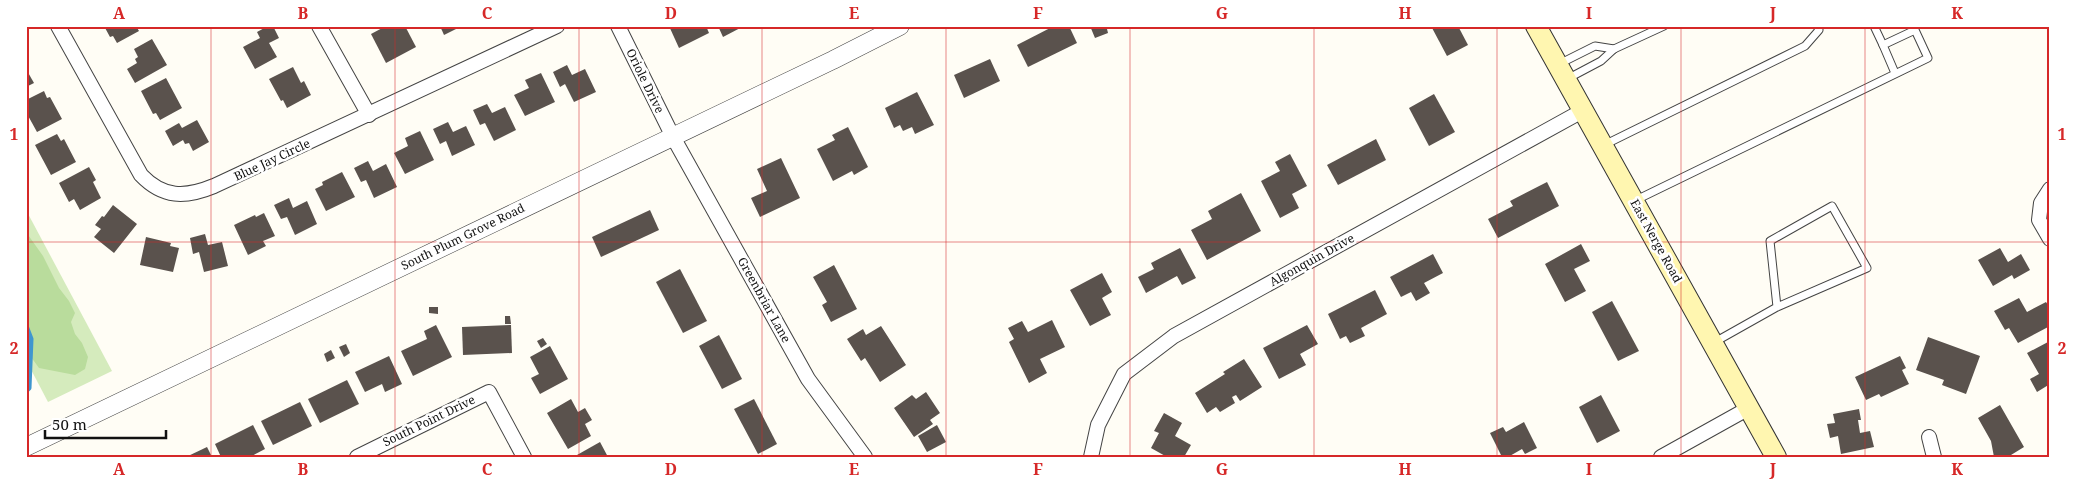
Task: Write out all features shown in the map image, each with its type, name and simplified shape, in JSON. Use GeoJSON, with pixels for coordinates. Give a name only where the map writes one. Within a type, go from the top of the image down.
{"type":"FeatureCollection","features":[{"type":"Feature","properties":{"kind":"main road","name":"East Nerge Road"},"geometry":{"type":"LineString","coordinates":[[1536,26],[1776,457]]}},
{"type":"Feature","properties":{"kind":"street","name":"Blue Jay Circle"},"geometry":{"type":"LineString","coordinates":[[58,26],[136,167],[148,182],[169,193],[188,195],[199,192],[368,115],[557,26]]}},
{"type":"Feature","properties":{"kind":"street"},"geometry":{"type":"LineString","coordinates":[[319,26],[368,115]]}},
{"type":"Feature","properties":{"kind":"street","name":"Oriole Drive"},"geometry":{"type":"LineString","coordinates":[[618,26],[673,137]]}},
{"type":"Feature","properties":{"kind":"street","name":"South Plum Grove Road"},"geometry":{"type":"LineString","coordinates":[[26,447],[900,26]]}},
{"type":"Feature","properties":{"kind":"street","name":"Algonquin Drive"},"geometry":{"type":"LineString","coordinates":[[1091,457],[1098,425],[1124,374],[1174,336],[1584,110]]}},
{"type":"Feature","properties":{"kind":"street","name":"Greenbriar Lane"},"geometry":{"type":"LineString","coordinates":[[673,137],[808,379],[865,457]]}},
{"type":"Feature","properties":{"kind":"street"},"geometry":{"type":"LineString","coordinates":[[2050,189],[2041,203],[2039,220],[2050,239]]}},
{"type":"Feature","properties":{"kind":"street","name":"South Point Drive"},"geometry":{"type":"LineString","coordinates":[[357,457],[489,392],[524,457]]}},
{"type":"Feature","properties":{"kind":"street"},"geometry":{"type":"LineString","coordinates":[[1661,457],[1749,408]]}},
{"type":"Feature","properties":{"kind":"street"},"geometry":{"type":"LineString","coordinates":[[1929,437],[1934,457]]}},
{"type":"Feature","properties":{"kind":"lane"},"geometry":{"type":"LineString","coordinates":[[1562,71],[1601,61],[1614,49],[1662,26]]}},
{"type":"Feature","properties":{"kind":"lane"},"geometry":{"type":"LineString","coordinates":[[1603,145],[1806,46],[1819,30],[1818,26]]}},
{"type":"Feature","properties":{"kind":"lane"},"geometry":{"type":"LineString","coordinates":[[1874,26],[1895,73]]}},
{"type":"Feature","properties":{"kind":"lane"},"geometry":{"type":"LineString","coordinates":[[1634,201],[1928,58],[1915,30],[1883,45]]}},
{"type":"Feature","properties":{"kind":"lane"},"geometry":{"type":"LineString","coordinates":[[1562,71],[1595,46],[1614,49]]}},
{"type":"Feature","properties":{"kind":"lane"},"geometry":{"type":"LineString","coordinates":[[1713,344],[1777,307],[1867,268],[1832,206],[1770,241],[1777,307]]}},
{"type":"Feature","properties":{"kind":"green space"},"geometry":{"type":"Polygon","coordinates":[[[26,210],[112,371],[48,402],[26,360],[26,210]]]}},
{"type":"Feature","properties":{"kind":"green space"},"geometry":{"type":"Polygon","coordinates":[[[26,232],[43,256],[59,288],[75,313],[71,322],[75,334],[82,343],[88,357],[85,369],[75,375],[39,368],[26,350],[26,232]]]}},
{"type":"Feature","properties":{"kind":"building"},"geometry":{"type":"Polygon","coordinates":[[[104,26],[136,26],[139,31],[117,43],[113,36],[110,37],[104,26]]]}},
{"type":"Feature","properties":{"kind":"building"},"geometry":{"type":"Polygon","coordinates":[[[268,26],[273,26],[279,38],[269,43],[277,57],[255,69],[243,47],[260,38],[257,32],[268,26]]]}},
{"type":"Feature","properties":{"kind":"building"},"geometry":{"type":"Polygon","coordinates":[[[386,26],[405,26],[416,47],[386,63],[371,34],[386,26]]]}},
{"type":"Feature","properties":{"kind":"building"},"geometry":{"type":"Polygon","coordinates":[[[440,26],[462,26],[444,35],[440,26]]]}},
{"type":"Feature","properties":{"kind":"building"},"geometry":{"type":"Polygon","coordinates":[[[669,26],[706,26],[709,33],[679,48],[669,26]]]}},
{"type":"Feature","properties":{"kind":"building"},"geometry":{"type":"Polygon","coordinates":[[[718,26],[744,26],[723,37],[718,26]]]}},
{"type":"Feature","properties":{"kind":"building"},"geometry":{"type":"Polygon","coordinates":[[[1054,26],[1069,26],[1077,43],[1028,67],[1017,45],[1054,26]]]}},
{"type":"Feature","properties":{"kind":"building"},"geometry":{"type":"Polygon","coordinates":[[[1090,26],[1113,26],[1107,29],[1108,33],[1095,38],[1090,26]]]}},
{"type":"Feature","properties":{"kind":"building"},"geometry":{"type":"Polygon","coordinates":[[[1431,26],[1458,26],[1468,45],[1447,56],[1431,26]]]}},
{"type":"Feature","properties":{"kind":"building"},"geometry":{"type":"Polygon","coordinates":[[[152,39],[167,65],[135,83],[127,69],[137,63],[135,59],[138,57],[134,49],[152,39]]]}},
{"type":"Feature","properties":{"kind":"building"},"geometry":{"type":"Polygon","coordinates":[[[990,59],[1000,81],[964,98],[954,75],[990,59]]]}},
{"type":"Feature","properties":{"kind":"building"},"geometry":{"type":"Polygon","coordinates":[[[567,65],[572,75],[585,69],[596,92],[574,102],[565,84],[560,87],[553,72],[567,65]]]}},
{"type":"Feature","properties":{"kind":"building"},"geometry":{"type":"Polygon","coordinates":[[[293,67],[301,83],[304,81],[311,95],[287,108],[269,79],[293,67]]]}},
{"type":"Feature","properties":{"kind":"building"},"geometry":{"type":"Polygon","coordinates":[[[26,69],[34,83],[26,87],[26,69]]]}},
{"type":"Feature","properties":{"kind":"building"},"geometry":{"type":"Polygon","coordinates":[[[541,73],[555,102],[525,116],[514,95],[529,88],[525,80],[541,73]]]}},
{"type":"Feature","properties":{"kind":"building"},"geometry":{"type":"Polygon","coordinates":[[[166,78],[182,108],[160,120],[156,113],[153,114],[141,91],[166,78]]]}},
{"type":"Feature","properties":{"kind":"building"},"geometry":{"type":"Polygon","coordinates":[[[44,91],[47,98],[50,97],[62,119],[37,132],[26,112],[26,100],[44,91]]]}},
{"type":"Feature","properties":{"kind":"building"},"geometry":{"type":"Polygon","coordinates":[[[917,92],[934,125],[915,134],[912,127],[903,131],[900,125],[894,128],[885,108],[917,92]]]}},
{"type":"Feature","properties":{"kind":"building"},"geometry":{"type":"Polygon","coordinates":[[[1434,94],[1455,132],[1429,146],[1409,108],[1434,94]]]}},
{"type":"Feature","properties":{"kind":"building"},"geometry":{"type":"Polygon","coordinates":[[[487,104],[492,113],[505,107],[516,130],[494,141],[485,123],[480,125],[473,110],[487,104]]]}},
{"type":"Feature","properties":{"kind":"building"},"geometry":{"type":"Polygon","coordinates":[[[197,120],[209,142],[193,151],[189,143],[185,144],[183,140],[173,146],[165,131],[179,123],[182,128],[197,120]]]}},
{"type":"Feature","properties":{"kind":"building"},"geometry":{"type":"Polygon","coordinates":[[[448,122],[453,132],[466,126],[475,145],[452,156],[446,141],[440,144],[433,129],[448,122]]]}},
{"type":"Feature","properties":{"kind":"building"},"geometry":{"type":"Polygon","coordinates":[[[848,127],[868,167],[854,175],[852,171],[833,181],[817,149],[835,140],[832,135],[848,127]]]}},
{"type":"Feature","properties":{"kind":"building"},"geometry":{"type":"Polygon","coordinates":[[[420,131],[434,160],[405,174],[394,153],[408,146],[405,138],[420,131]]]}},
{"type":"Feature","properties":{"kind":"building"},"geometry":{"type":"Polygon","coordinates":[[[57,134],[61,141],[64,139],[76,162],[51,175],[35,145],[57,134]]]}},
{"type":"Feature","properties":{"kind":"building"},"geometry":{"type":"Polygon","coordinates":[[[1376,139],[1386,160],[1338,185],[1327,165],[1376,139]]]}},
{"type":"Feature","properties":{"kind":"building"},"geometry":{"type":"Polygon","coordinates":[[[1290,154],[1307,186],[1292,194],[1299,208],[1280,218],[1261,181],[1280,171],[1275,162],[1290,154]]]}},
{"type":"Feature","properties":{"kind":"building"},"geometry":{"type":"Polygon","coordinates":[[[781,158],[800,198],[760,217],[751,198],[767,191],[757,169],[781,158]]]}},
{"type":"Feature","properties":{"kind":"building"},"geometry":{"type":"Polygon","coordinates":[[[368,161],[373,171],[386,164],[397,187],[374,198],[366,180],[361,182],[354,168],[368,161]]]}},
{"type":"Feature","properties":{"kind":"building"},"geometry":{"type":"Polygon","coordinates":[[[89,167],[96,180],[93,182],[101,198],[80,210],[74,199],[69,202],[59,183],[89,167]]]}},
{"type":"Feature","properties":{"kind":"building"},"geometry":{"type":"Polygon","coordinates":[[[342,172],[355,197],[326,211],[315,189],[323,185],[322,182],[342,172]]]}},
{"type":"Feature","properties":{"kind":"building"},"geometry":{"type":"Polygon","coordinates":[[[1547,182],[1559,206],[1498,238],[1488,219],[1513,206],[1510,201],[1547,182]]]}},
{"type":"Feature","properties":{"kind":"building"},"geometry":{"type":"Polygon","coordinates":[[[1241,193],[1261,231],[1207,260],[1191,230],[1212,219],[1208,211],[1241,193]]]}},
{"type":"Feature","properties":{"kind":"building"},"geometry":{"type":"Polygon","coordinates":[[[289,198],[293,208],[307,201],[317,224],[295,235],[287,217],[281,219],[274,205],[289,198]]]}},
{"type":"Feature","properties":{"kind":"building"},"geometry":{"type":"Polygon","coordinates":[[[113,205],[137,224],[114,253],[94,237],[101,229],[95,225],[113,205]]]}},
{"type":"Feature","properties":{"kind":"building"},"geometry":{"type":"Polygon","coordinates":[[[650,210],[659,230],[601,257],[592,237],[650,210]]]}},
{"type":"Feature","properties":{"kind":"building"},"geometry":{"type":"Polygon","coordinates":[[[264,213],[275,236],[263,241],[266,246],[248,255],[234,225],[264,213]]]}},
{"type":"Feature","properties":{"kind":"building"},"geometry":{"type":"Polygon","coordinates":[[[205,234],[208,245],[222,242],[228,266],[204,272],[199,252],[193,254],[190,238],[205,234]]]}},
{"type":"Feature","properties":{"kind":"building"},"geometry":{"type":"Polygon","coordinates":[[[146,237],[171,243],[170,246],[179,248],[173,272],[140,265],[146,237]]]}},
{"type":"Feature","properties":{"kind":"building"},"geometry":{"type":"Polygon","coordinates":[[[1581,244],[1590,261],[1574,269],[1586,291],[1565,302],[1545,264],[1581,244]]]}},
{"type":"Feature","properties":{"kind":"building"},"geometry":{"type":"Polygon","coordinates":[[[1180,248],[1196,278],[1182,285],[1177,276],[1146,293],[1138,277],[1154,269],[1151,263],[1180,248]]]}},
{"type":"Feature","properties":{"kind":"building"},"geometry":{"type":"Polygon","coordinates":[[[2000,248],[2008,262],[2021,254],[2030,270],[2014,279],[2012,275],[1993,286],[1978,260],[2000,248]]]}},
{"type":"Feature","properties":{"kind":"building"},"geometry":{"type":"Polygon","coordinates":[[[1433,254],[1443,273],[1424,283],[1430,293],[1416,301],[1411,292],[1401,297],[1390,277],[1433,254]]]}},
{"type":"Feature","properties":{"kind":"building"},"geometry":{"type":"Polygon","coordinates":[[[834,265],[857,309],[831,322],[822,305],[827,302],[813,277],[834,265]]]}},
{"type":"Feature","properties":{"kind":"building"},"geometry":{"type":"Polygon","coordinates":[[[680,269],[707,321],[683,333],[656,282],[680,269]]]}},
{"type":"Feature","properties":{"kind":"building"},"geometry":{"type":"Polygon","coordinates":[[[1102,273],[1112,292],[1102,298],[1111,315],[1090,326],[1070,290],[1102,273]]]}},
{"type":"Feature","properties":{"kind":"building"},"geometry":{"type":"Polygon","coordinates":[[[1375,290],[1387,314],[1361,328],[1365,336],[1350,343],[1346,336],[1340,339],[1328,314],[1375,290]]]}},
{"type":"Feature","properties":{"kind":"building"},"geometry":{"type":"Polygon","coordinates":[[[2019,298],[2027,312],[2046,302],[2050,308],[2050,326],[2018,343],[2009,328],[2005,330],[1994,311],[2019,298]]]}},
{"type":"Feature","properties":{"kind":"building"},"geometry":{"type":"Polygon","coordinates":[[[1612,301],[1639,351],[1618,361],[1592,312],[1612,301]]]}},
{"type":"Feature","properties":{"kind":"building"},"geometry":{"type":"Polygon","coordinates":[[[429,307],[438,307],[438,314],[429,313],[429,307]]]}},
{"type":"Feature","properties":{"kind":"building"},"geometry":{"type":"Polygon","coordinates":[[[505,316],[510,316],[511,324],[505,324],[505,316]]]}},
{"type":"Feature","properties":{"kind":"building"},"geometry":{"type":"Polygon","coordinates":[[[1052,320],[1065,347],[1040,359],[1047,373],[1029,383],[1009,342],[1014,339],[1008,328],[1022,321],[1028,332],[1052,320]]]}},
{"type":"Feature","properties":{"kind":"building"},"geometry":{"type":"Polygon","coordinates":[[[436,325],[452,357],[413,376],[401,351],[427,339],[424,331],[436,325]]]}},
{"type":"Feature","properties":{"kind":"building"},"geometry":{"type":"Polygon","coordinates":[[[511,325],[512,353],[463,355],[462,327],[511,325]]]}},
{"type":"Feature","properties":{"kind":"building"},"geometry":{"type":"Polygon","coordinates":[[[1307,325],[1318,344],[1300,354],[1306,365],[1279,379],[1263,348],[1307,325]]]}},
{"type":"Feature","properties":{"kind":"building"},"geometry":{"type":"Polygon","coordinates":[[[881,326],[906,365],[880,382],[865,358],[861,361],[847,339],[863,329],[866,335],[881,326]]]}},
{"type":"Feature","properties":{"kind":"building"},"geometry":{"type":"Polygon","coordinates":[[[719,335],[742,379],[722,389],[699,346],[719,335]]]}},
{"type":"Feature","properties":{"kind":"building"},"geometry":{"type":"Polygon","coordinates":[[[1928,337],[1980,356],[1966,394],[1942,385],[1944,380],[1916,370],[1928,337]]]}},
{"type":"Feature","properties":{"kind":"building"},"geometry":{"type":"Polygon","coordinates":[[[543,338],[547,344],[541,348],[537,341],[543,338]]]}},
{"type":"Feature","properties":{"kind":"building"},"geometry":{"type":"Polygon","coordinates":[[[2048,342],[2050,346],[2050,384],[2037,392],[2030,379],[2039,374],[2027,353],[2048,342]]]}},
{"type":"Feature","properties":{"kind":"building"},"geometry":{"type":"Polygon","coordinates":[[[346,344],[350,353],[344,357],[339,347],[346,344]]]}},
{"type":"Feature","properties":{"kind":"building"},"geometry":{"type":"Polygon","coordinates":[[[550,346],[568,379],[540,394],[531,378],[539,374],[530,357],[550,346]]]}},
{"type":"Feature","properties":{"kind":"building"},"geometry":{"type":"Polygon","coordinates":[[[331,350],[335,358],[327,362],[324,354],[331,350]]]}},
{"type":"Feature","properties":{"kind":"building"},"geometry":{"type":"Polygon","coordinates":[[[389,356],[402,384],[385,392],[382,384],[365,392],[355,372],[389,356]]]}},
{"type":"Feature","properties":{"kind":"building"},"geometry":{"type":"Polygon","coordinates":[[[1900,356],[1906,368],[1902,370],[1909,384],[1881,397],[1879,394],[1866,400],[1855,377],[1900,356]]]}},
{"type":"Feature","properties":{"kind":"building"},"geometry":{"type":"Polygon","coordinates":[[[1244,359],[1262,387],[1240,401],[1236,395],[1232,397],[1235,403],[1220,412],[1216,407],[1207,413],[1195,393],[1244,359]]]}},
{"type":"Feature","properties":{"kind":"building"},"geometry":{"type":"Polygon","coordinates":[[[347,380],[359,404],[320,423],[308,399],[347,380]]]}},
{"type":"Feature","properties":{"kind":"building"},"geometry":{"type":"Polygon","coordinates":[[[926,392],[940,413],[930,420],[933,424],[914,437],[894,408],[912,395],[916,399],[926,392]]]}},
{"type":"Feature","properties":{"kind":"building"},"geometry":{"type":"Polygon","coordinates":[[[1601,395],[1620,431],[1597,443],[1579,407],[1601,395]]]}},
{"type":"Feature","properties":{"kind":"building"},"geometry":{"type":"Polygon","coordinates":[[[571,399],[578,412],[585,408],[592,420],[585,424],[591,436],[568,449],[547,413],[571,399]]]}},
{"type":"Feature","properties":{"kind":"building"},"geometry":{"type":"Polygon","coordinates":[[[754,399],[777,444],[758,454],[734,409],[754,399]]]}},
{"type":"Feature","properties":{"kind":"building"},"geometry":{"type":"Polygon","coordinates":[[[300,402],[312,426],[273,445],[261,421],[300,402]]]}},
{"type":"Feature","properties":{"kind":"building"},"geometry":{"type":"Polygon","coordinates":[[[2000,405],[2024,447],[2011,455],[2011,457],[1994,457],[1991,441],[1978,418],[2000,405]]]}},
{"type":"Feature","properties":{"kind":"building"},"geometry":{"type":"Polygon","coordinates":[[[1859,409],[1861,420],[1858,420],[1860,433],[1870,431],[1874,447],[1841,454],[1838,436],[1830,438],[1827,424],[1835,423],[1833,414],[1859,409]]]}},
{"type":"Feature","properties":{"kind":"building"},"geometry":{"type":"Polygon","coordinates":[[[1164,413],[1182,423],[1175,436],[1191,445],[1184,457],[1167,457],[1151,448],[1159,433],[1154,431],[1164,413]]]}},
{"type":"Feature","properties":{"kind":"building"},"geometry":{"type":"Polygon","coordinates":[[[1524,422],[1537,448],[1525,454],[1522,449],[1508,457],[1502,457],[1490,433],[1503,427],[1506,432],[1524,422]]]}},
{"type":"Feature","properties":{"kind":"building"},"geometry":{"type":"Polygon","coordinates":[[[253,425],[265,449],[250,457],[221,457],[215,444],[253,425]]]}},
{"type":"Feature","properties":{"kind":"building"},"geometry":{"type":"Polygon","coordinates":[[[937,425],[946,442],[927,452],[918,436],[937,425]]]}},
{"type":"Feature","properties":{"kind":"building"},"geometry":{"type":"Polygon","coordinates":[[[600,442],[608,457],[578,457],[577,455],[600,442]]]}},
{"type":"Feature","properties":{"kind":"building"},"geometry":{"type":"Polygon","coordinates":[[[207,447],[212,457],[186,457],[207,447]]]}},
{"type":"Feature","properties":{"kind":"waterway"},"geometry":{"type":"LineString","coordinates":[[26,326],[31,339],[29,388],[26,391]]}}]}
